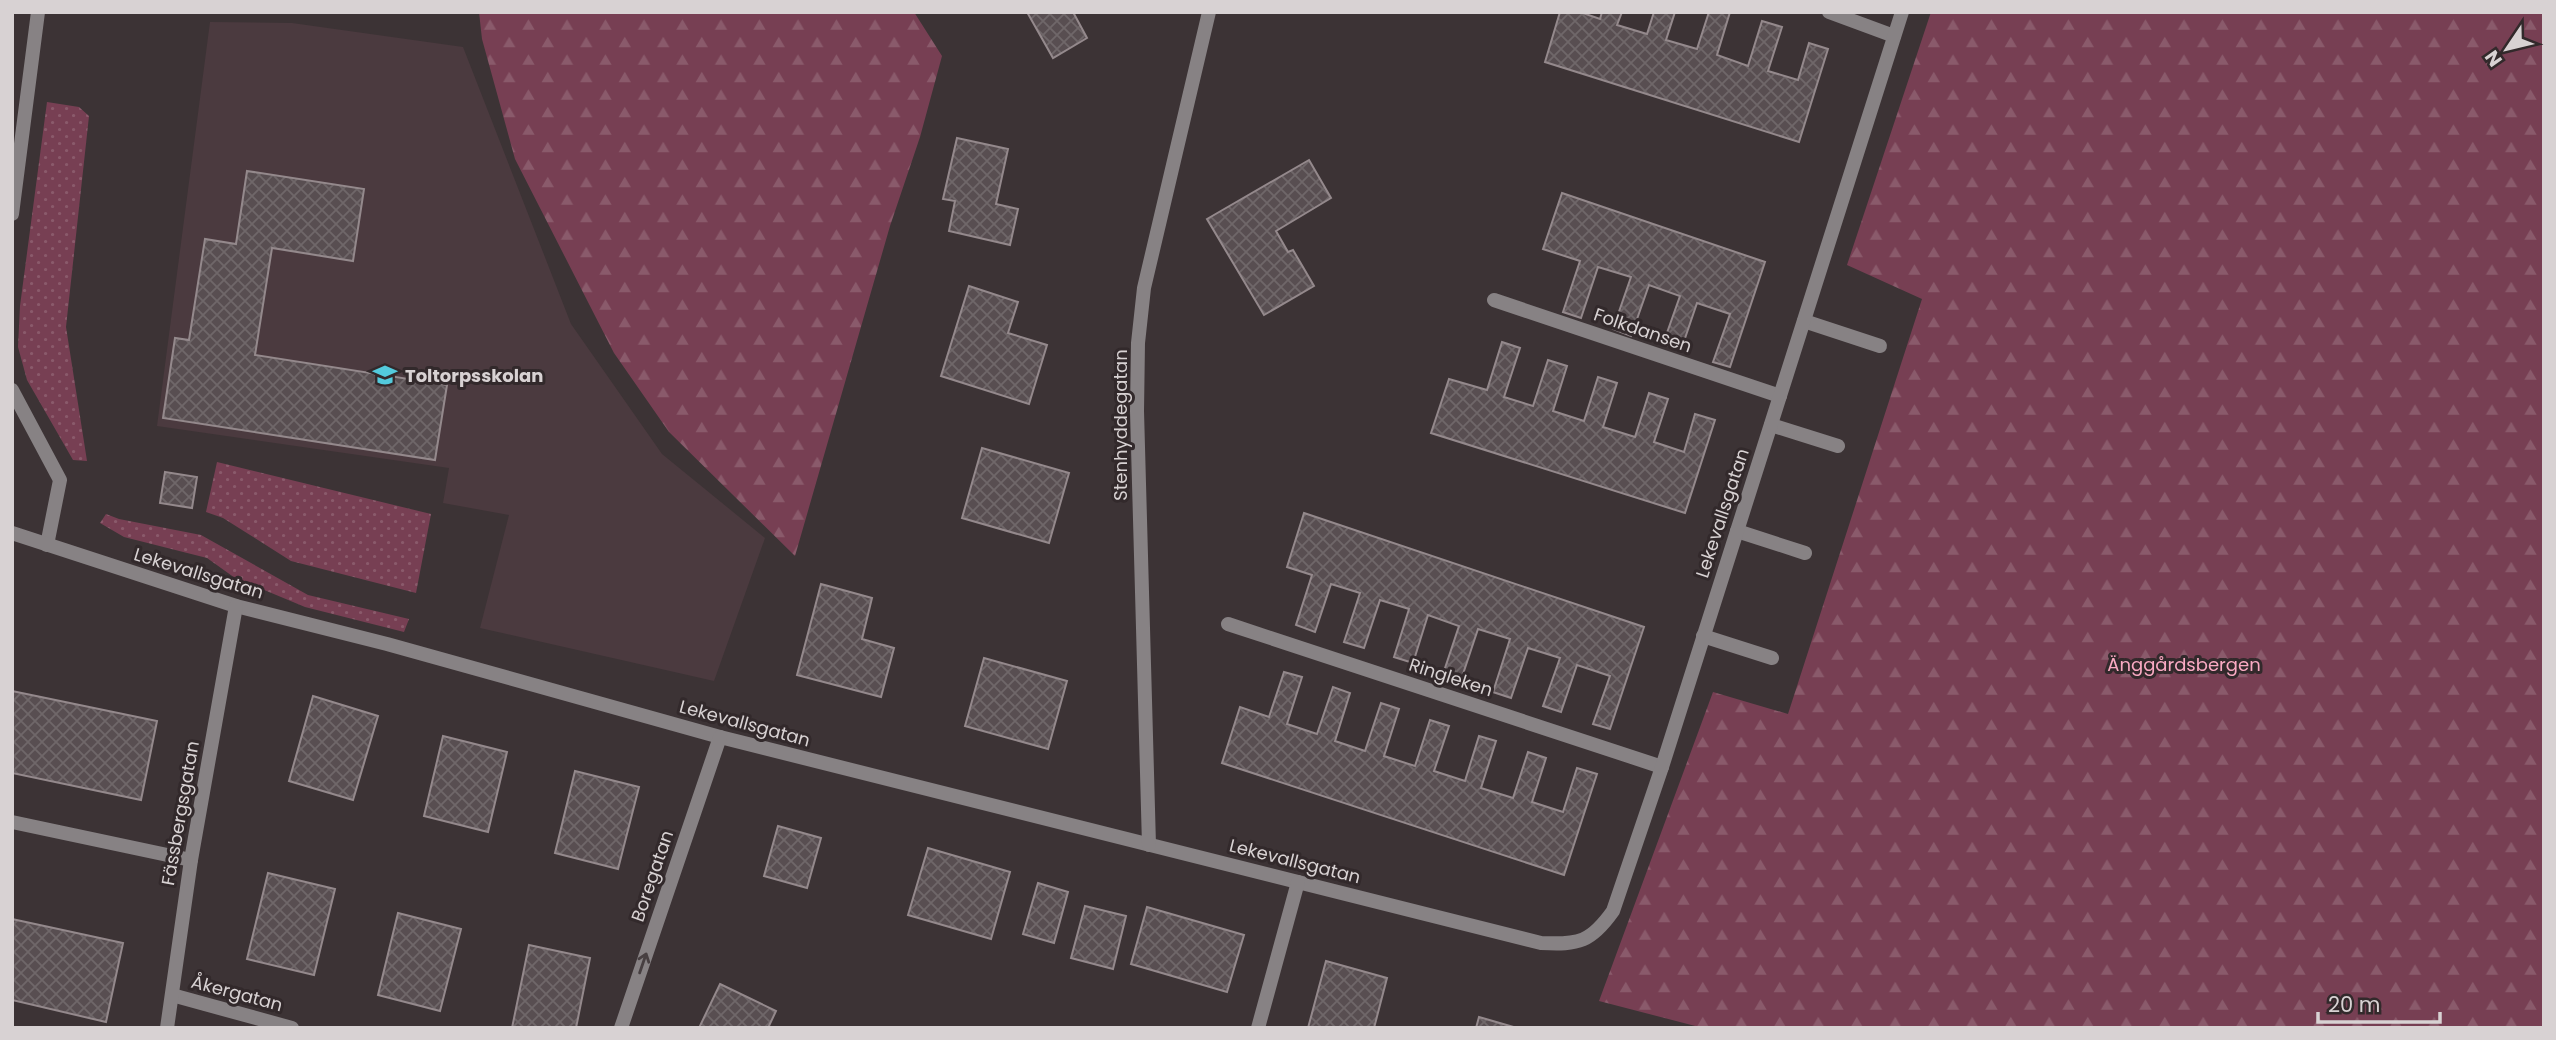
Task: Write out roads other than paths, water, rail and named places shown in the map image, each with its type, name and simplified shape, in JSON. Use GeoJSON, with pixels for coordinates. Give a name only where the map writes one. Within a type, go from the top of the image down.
{"type":"FeatureCollection","features":[{"type":"Feature","properties":{"kind":"street"},"geometry":{"type":"LineString","coordinates":[[12,214],[38,12]]}},
{"type":"Feature","properties":{"kind":"street","name":"Stenhyddegatan"},"geometry":{"type":"LineString","coordinates":[[1149,845],[1137,411],[1138,343],[1144,288],[1209,12]]}},
{"type":"Feature","properties":{"kind":"street"},"geometry":{"type":"LineString","coordinates":[[1829,12],[1894,36]]}},
{"type":"Feature","properties":{"kind":"street","name":"Lekevallsgatan"},"geometry":{"type":"LineString","coordinates":[[12,533],[236,606],[387,644],[720,737],[1541,943],[1567,944],[1584,940],[1600,929],[1613,911],[1662,767],[1902,12]]}},
{"type":"Feature","properties":{"kind":"street","name":"Folkdansen"},"geometry":{"type":"LineString","coordinates":[[1494,300],[1780,396]]}},
{"type":"Feature","properties":{"kind":"street"},"geometry":{"type":"LineString","coordinates":[[1804,321],[1880,346]]}},
{"type":"Feature","properties":{"kind":"street"},"geometry":{"type":"LineString","coordinates":[[12,390],[60,480],[47,545]]}},
{"type":"Feature","properties":{"kind":"street"},"geometry":{"type":"LineString","coordinates":[[1771,425],[1838,446]]}},
{"type":"Feature","properties":{"kind":"street"},"geometry":{"type":"LineString","coordinates":[[1737,531],[1805,553]]}},
{"type":"Feature","properties":{"kind":"street","name":"Fässbergsgatan"},"geometry":{"type":"LineString","coordinates":[[167,1028],[191,860],[236,606]]}},
{"type":"Feature","properties":{"kind":"street","name":"Ringleken"},"geometry":{"type":"LineString","coordinates":[[1228,624],[1662,767]]}},
{"type":"Feature","properties":{"kind":"street"},"geometry":{"type":"LineString","coordinates":[[1703,636],[1772,658]]}},
{"type":"Feature","properties":{"kind":"street","name":"Boregatan"},"geometry":{"type":"LineString","coordinates":[[621,1028],[720,737]]}},
{"type":"Feature","properties":{"kind":"street"},"geometry":{"type":"LineString","coordinates":[[12,822],[191,860]]}},
{"type":"Feature","properties":{"kind":"street"},"geometry":{"type":"LineString","coordinates":[[1258,1028],[1298,882]]}},
{"type":"Feature","properties":{"kind":"street","name":"Åkergatan"},"geometry":{"type":"LineString","coordinates":[[172,995],[292,1028]]}},
{"type":"Feature","properties":{"kind":"place","name":"Toltorpsskolan"},"geometry":{"type":"Point","coordinates":[385,375]}},
{"type":"Feature","properties":{"kind":"park label","name":"Änggårdsbergen"},"geometry":{"type":"Point","coordinates":[2184,664]}}]}
